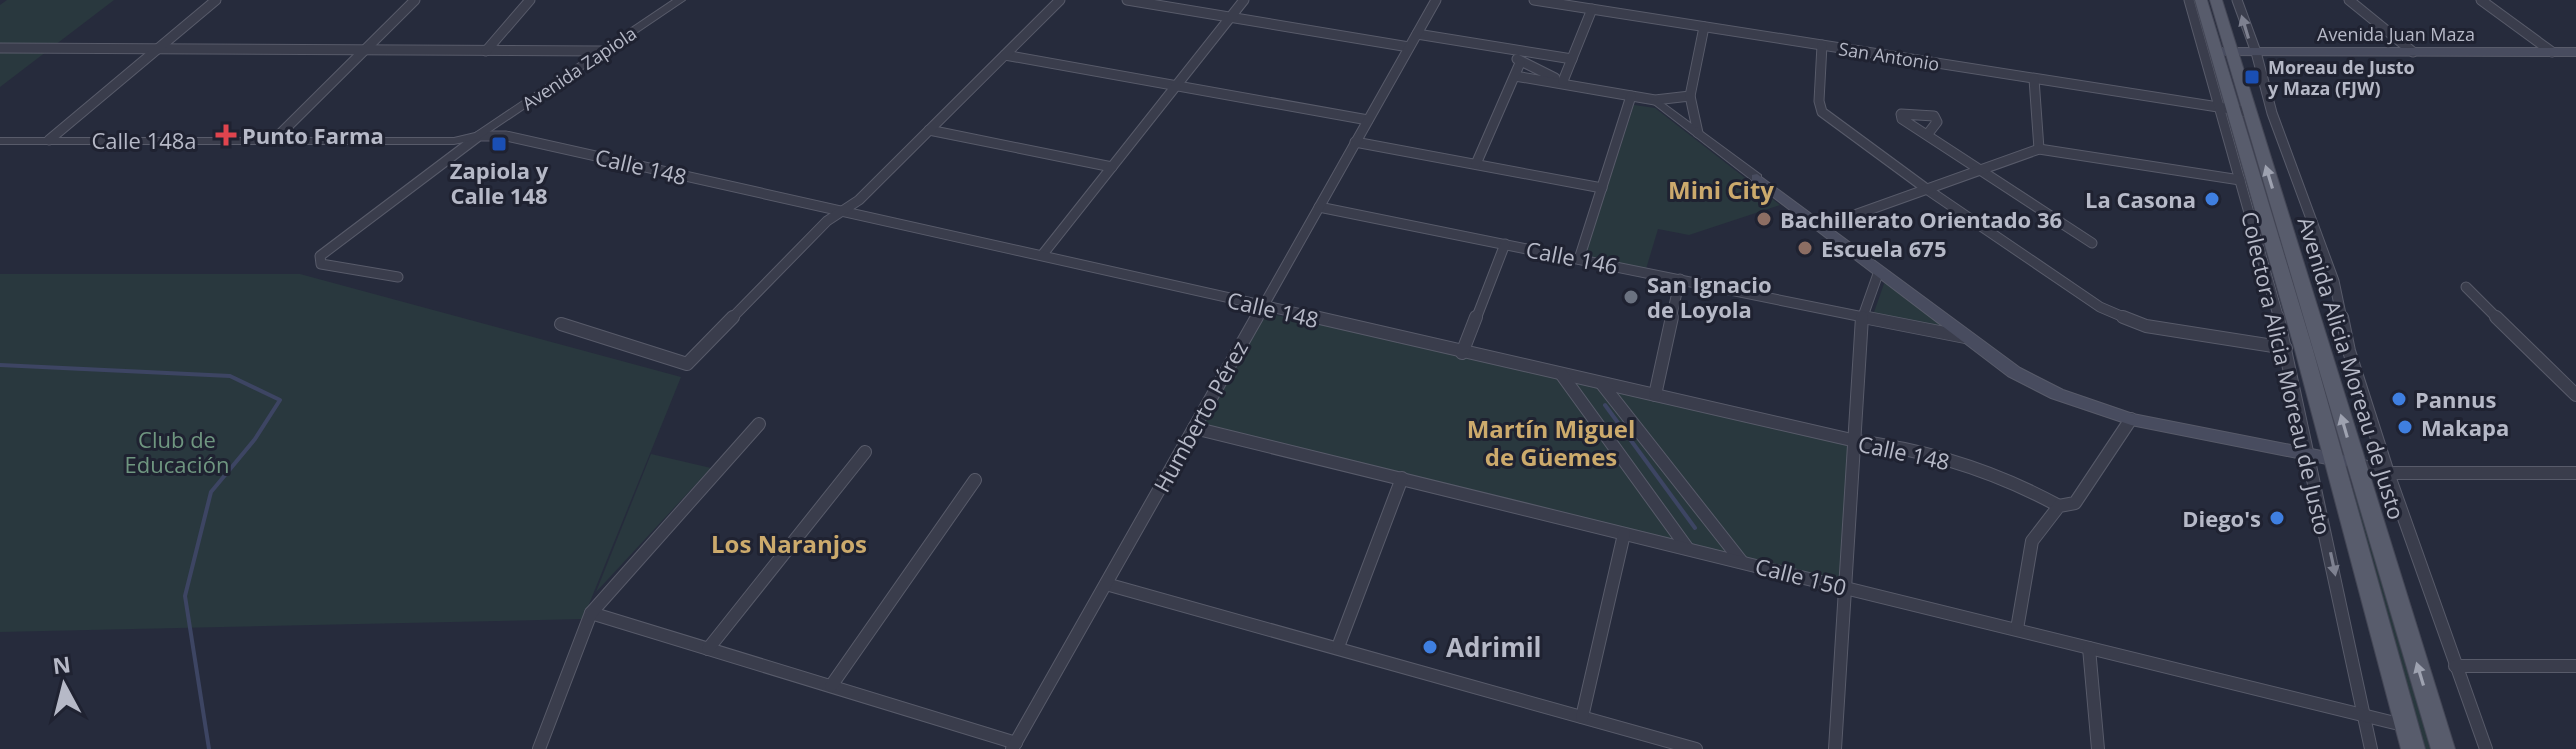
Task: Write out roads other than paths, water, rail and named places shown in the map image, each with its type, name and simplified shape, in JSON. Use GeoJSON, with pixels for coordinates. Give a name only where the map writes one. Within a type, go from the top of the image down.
{"type":"FeatureCollection","features":[{"type":"Feature","properties":{"kind":"main road","name":"Avenida Alicia Moreau de Justo"},"geometry":{"type":"LineString","coordinates":[[2201,0],[2224,52]]}},
{"type":"Feature","properties":{"kind":"main road","name":"Avenida Alicia Moreau de Justo"},"geometry":{"type":"LineString","coordinates":[[2216,0],[2236,110],[2413,749]]}},
{"type":"Feature","properties":{"kind":"main road","name":"Avenida Juan Maza"},"geometry":{"type":"LineString","coordinates":[[2224,52],[2576,52]]}},
{"type":"Feature","properties":{"kind":"main road","name":"Avenida Alicia Moreau de Justo"},"geometry":{"type":"LineString","coordinates":[[2236,110],[2356,464],[2443,749]]}},
{"type":"Feature","properties":{"kind":"main road"},"geometry":{"type":"LineString","coordinates":[[1757,178],[2014,372],[2057,394],[2131,419],[2356,464]]}},
{"type":"Feature","properties":{"kind":"street"},"geometry":{"type":"LineString","coordinates":[[49,140],[216,0]]}},
{"type":"Feature","properties":{"kind":"street"},"geometry":{"type":"LineString","coordinates":[[274,140],[415,0]]}},
{"type":"Feature","properties":{"kind":"street"},"geometry":{"type":"LineString","coordinates":[[486,51],[530,0]]}},
{"type":"Feature","properties":{"kind":"street","name":"Avenida Zapiola"},"geometry":{"type":"LineString","coordinates":[[479,136],[680,0]]}},
{"type":"Feature","properties":{"kind":"street"},"geometry":{"type":"LineString","coordinates":[[561,324],[687,364],[827,221],[859,200],[1060,0]]}},
{"type":"Feature","properties":{"kind":"street"},"geometry":{"type":"LineString","coordinates":[[1127,0],[1409,47]]}},
{"type":"Feature","properties":{"kind":"street"},"geometry":{"type":"LineString","coordinates":[[1043,254],[1244,0]]}},
{"type":"Feature","properties":{"kind":"street","name":"Humberto Pérez"},"geometry":{"type":"LineString","coordinates":[[1014,746],[1436,0]]}},
{"type":"Feature","properties":{"kind":"street","name":"San Antonio"},"geometry":{"type":"LineString","coordinates":[[1534,0],[2236,110]]}},
{"type":"Feature","properties":{"kind":"street","name":"Colectora Alicia Moreau de Justo"},"geometry":{"type":"LineString","coordinates":[[2189,0],[2236,110],[2240,180],[2286,348],[2371,749]]}},
{"type":"Feature","properties":{"kind":"street"},"geometry":{"type":"LineString","coordinates":[[2237,0],[2256,52],[2272,113],[2334,281],[2349,351],[2388,473],[2486,749]]}},
{"type":"Feature","properties":{"kind":"street"},"geometry":{"type":"LineString","coordinates":[[2349,0],[2413,52]]}},
{"type":"Feature","properties":{"kind":"street"},"geometry":{"type":"LineString","coordinates":[[2481,0],[2552,52]]}},
{"type":"Feature","properties":{"kind":"street"},"geometry":{"type":"LineString","coordinates":[[1563,81],[1592,9]]}},
{"type":"Feature","properties":{"kind":"street"},"geometry":{"type":"LineString","coordinates":[[1698,133],[1690,96],[1704,27]]}},
{"type":"Feature","properties":{"kind":"street"},"geometry":{"type":"LineString","coordinates":[[1417,34],[1572,59]]}},
{"type":"Feature","properties":{"kind":"street"},"geometry":{"type":"LineString","coordinates":[[1822,45],[1819,101],[1822,112],[1928,190],[2100,307],[2146,326],[2286,348]]}},
{"type":"Feature","properties":{"kind":"street"},"geometry":{"type":"LineString","coordinates":[[0,48],[604,51]]}},
{"type":"Feature","properties":{"kind":"street"},"geometry":{"type":"LineString","coordinates":[[1509,49],[1520,63],[1577,87]]}},
{"type":"Feature","properties":{"kind":"street"},"geometry":{"type":"LineString","coordinates":[[1005,55],[1368,120]]}},
{"type":"Feature","properties":{"kind":"street"},"geometry":{"type":"LineString","coordinates":[[1476,164],[1520,63]]}},
{"type":"Feature","properties":{"kind":"street"},"geometry":{"type":"LineString","coordinates":[[1515,76],[1655,100],[1690,96]]}},
{"type":"Feature","properties":{"kind":"street"},"geometry":{"type":"LineString","coordinates":[[2034,79],[2039,149]]}},
{"type":"Feature","properties":{"kind":"street"},"geometry":{"type":"LineString","coordinates":[[1579,259],[1631,96]]}},
{"type":"Feature","properties":{"kind":"street"},"geometry":{"type":"LineString","coordinates":[[1655,100],[1757,178]]}},
{"type":"Feature","properties":{"kind":"street"},"geometry":{"type":"LineString","coordinates":[[929,130],[1112,167]]}},
{"type":"Feature","properties":{"kind":"street"},"geometry":{"type":"LineString","coordinates":[[1927,135],[2092,243]]}},
{"type":"Feature","properties":{"kind":"street"},"geometry":{"type":"LineString","coordinates":[[398,277],[321,264],[320,256],[479,136]]}},
{"type":"Feature","properties":{"kind":"street","name":"Calle 148a"},"geometry":{"type":"LineString","coordinates":[[0,141],[454,141],[479,136]]}},
{"type":"Feature","properties":{"kind":"street","name":"Calle 148"},"geometry":{"type":"LineString","coordinates":[[479,136],[506,136],[1043,254],[1462,353],[1856,441],[1931,453],[1979,470],[2059,506]]}},
{"type":"Feature","properties":{"kind":"street"},"geometry":{"type":"LineString","coordinates":[[1355,142],[1602,188]]}},
{"type":"Feature","properties":{"kind":"street"},"geometry":{"type":"LineString","coordinates":[[1821,227],[2039,149],[2240,180]]}},
{"type":"Feature","properties":{"kind":"street","name":"Calle 146"},"geometry":{"type":"LineString","coordinates":[[1319,207],[1966,337]]}},
{"type":"Feature","properties":{"kind":"street"},"geometry":{"type":"LineString","coordinates":[[1462,353],[1505,244]]}},
{"type":"Feature","properties":{"kind":"street"},"geometry":{"type":"LineString","coordinates":[[1835,749],[1862,315],[1879,271]]}},
{"type":"Feature","properties":{"kind":"street"},"geometry":{"type":"LineString","coordinates":[[1655,395],[1680,279]]}},
{"type":"Feature","properties":{"kind":"street"},"geometry":{"type":"LineString","coordinates":[[2466,287],[2576,395]]}},
{"type":"Feature","properties":{"kind":"street"},"geometry":{"type":"LineString","coordinates":[[1562,375],[1688,549]]}},
{"type":"Feature","properties":{"kind":"street"},"geometry":{"type":"LineString","coordinates":[[1602,384],[1742,562]]}},
{"type":"Feature","properties":{"kind":"street"},"geometry":{"type":"LineString","coordinates":[[2017,629],[2032,541],[2059,506],[2075,503],[2131,419]]}},
{"type":"Feature","properties":{"kind":"street"},"geometry":{"type":"LineString","coordinates":[[539,749],[591,613],[759,424]]}},
{"type":"Feature","properties":{"kind":"street","name":"Calle 150"},"geometry":{"type":"LineString","coordinates":[[1194,428],[2407,726]]}},
{"type":"Feature","properties":{"kind":"street"},"geometry":{"type":"LineString","coordinates":[[708,649],[865,452]]}},
{"type":"Feature","properties":{"kind":"street"},"geometry":{"type":"LineString","coordinates":[[2356,464],[2388,473],[2576,473]]}},
{"type":"Feature","properties":{"kind":"street"},"geometry":{"type":"LineString","coordinates":[[1338,647],[1402,478]]}},
{"type":"Feature","properties":{"kind":"street"},"geometry":{"type":"LineString","coordinates":[[831,686],[975,480]]}},
{"type":"Feature","properties":{"kind":"street"},"geometry":{"type":"LineString","coordinates":[[1582,717],[1624,534]]}},
{"type":"Feature","properties":{"kind":"street"},"geometry":{"type":"LineString","coordinates":[[1106,584],[1696,749]]}},
{"type":"Feature","properties":{"kind":"street"},"geometry":{"type":"LineString","coordinates":[[591,613],[1014,746]]}},
{"type":"Feature","properties":{"kind":"street"},"geometry":{"type":"LineString","coordinates":[[2089,648],[2098,749]]}},
{"type":"Feature","properties":{"kind":"street"},"geometry":{"type":"LineString","coordinates":[[2455,666],[2576,666]]}},
{"type":"Feature","properties":{"kind":"waterway"},"geometry":{"type":"LineString","coordinates":[[0,365],[230,376],[280,400],[255,439],[211,492],[185,596],[209,749]]}},
{"type":"Feature","properties":{"kind":"waterway"},"geometry":{"type":"LineString","coordinates":[[1605,405],[1695,528]]}},
{"type":"Feature","properties":{"kind":"place","name":"Moreau de Justo y Maza (FJW)"},"geometry":{"type":"Point","coordinates":[2252,77]}},
{"type":"Feature","properties":{"kind":"place","name":"Punto Farma"},"geometry":{"type":"Point","coordinates":[226,135]}},
{"type":"Feature","properties":{"kind":"place","name":"Zapiola y Calle 148"},"geometry":{"type":"Point","coordinates":[499,144]}},
{"type":"Feature","properties":{"kind":"place","name":"La Casona"},"geometry":{"type":"Point","coordinates":[2212,199]}},
{"type":"Feature","properties":{"kind":"place","name":"Bachillerato Orientado 36"},"geometry":{"type":"Point","coordinates":[1764,219]}},
{"type":"Feature","properties":{"kind":"place","name":"Escuela 675"},"geometry":{"type":"Point","coordinates":[1805,248]}},
{"type":"Feature","properties":{"kind":"place","name":"San Ignacio de Loyola"},"geometry":{"type":"Point","coordinates":[1631,297]}},
{"type":"Feature","properties":{"kind":"place","name":"Pannus"},"geometry":{"type":"Point","coordinates":[2399,399]}},
{"type":"Feature","properties":{"kind":"place","name":"Makapa"},"geometry":{"type":"Point","coordinates":[2405,427]}},
{"type":"Feature","properties":{"kind":"place","name":"Diego's"},"geometry":{"type":"Point","coordinates":[2277,518]}},
{"type":"Feature","properties":{"kind":"place","name":"Adrimil"},"geometry":{"type":"Point","coordinates":[1430,647]}},
{"type":"Feature","properties":{"kind":"district","name":"Mini City"},"geometry":{"type":"Point","coordinates":[1721,189]}},
{"type":"Feature","properties":{"kind":"district","name":"Martín Miguel de Güemes"},"geometry":{"type":"Point","coordinates":[1551,442]}},
{"type":"Feature","properties":{"kind":"district","name":"Los Naranjos"},"geometry":{"type":"Point","coordinates":[789,543]}},
{"type":"Feature","properties":{"kind":"park label","name":"Club de Educación"},"geometry":{"type":"Point","coordinates":[177,452]}}]}
